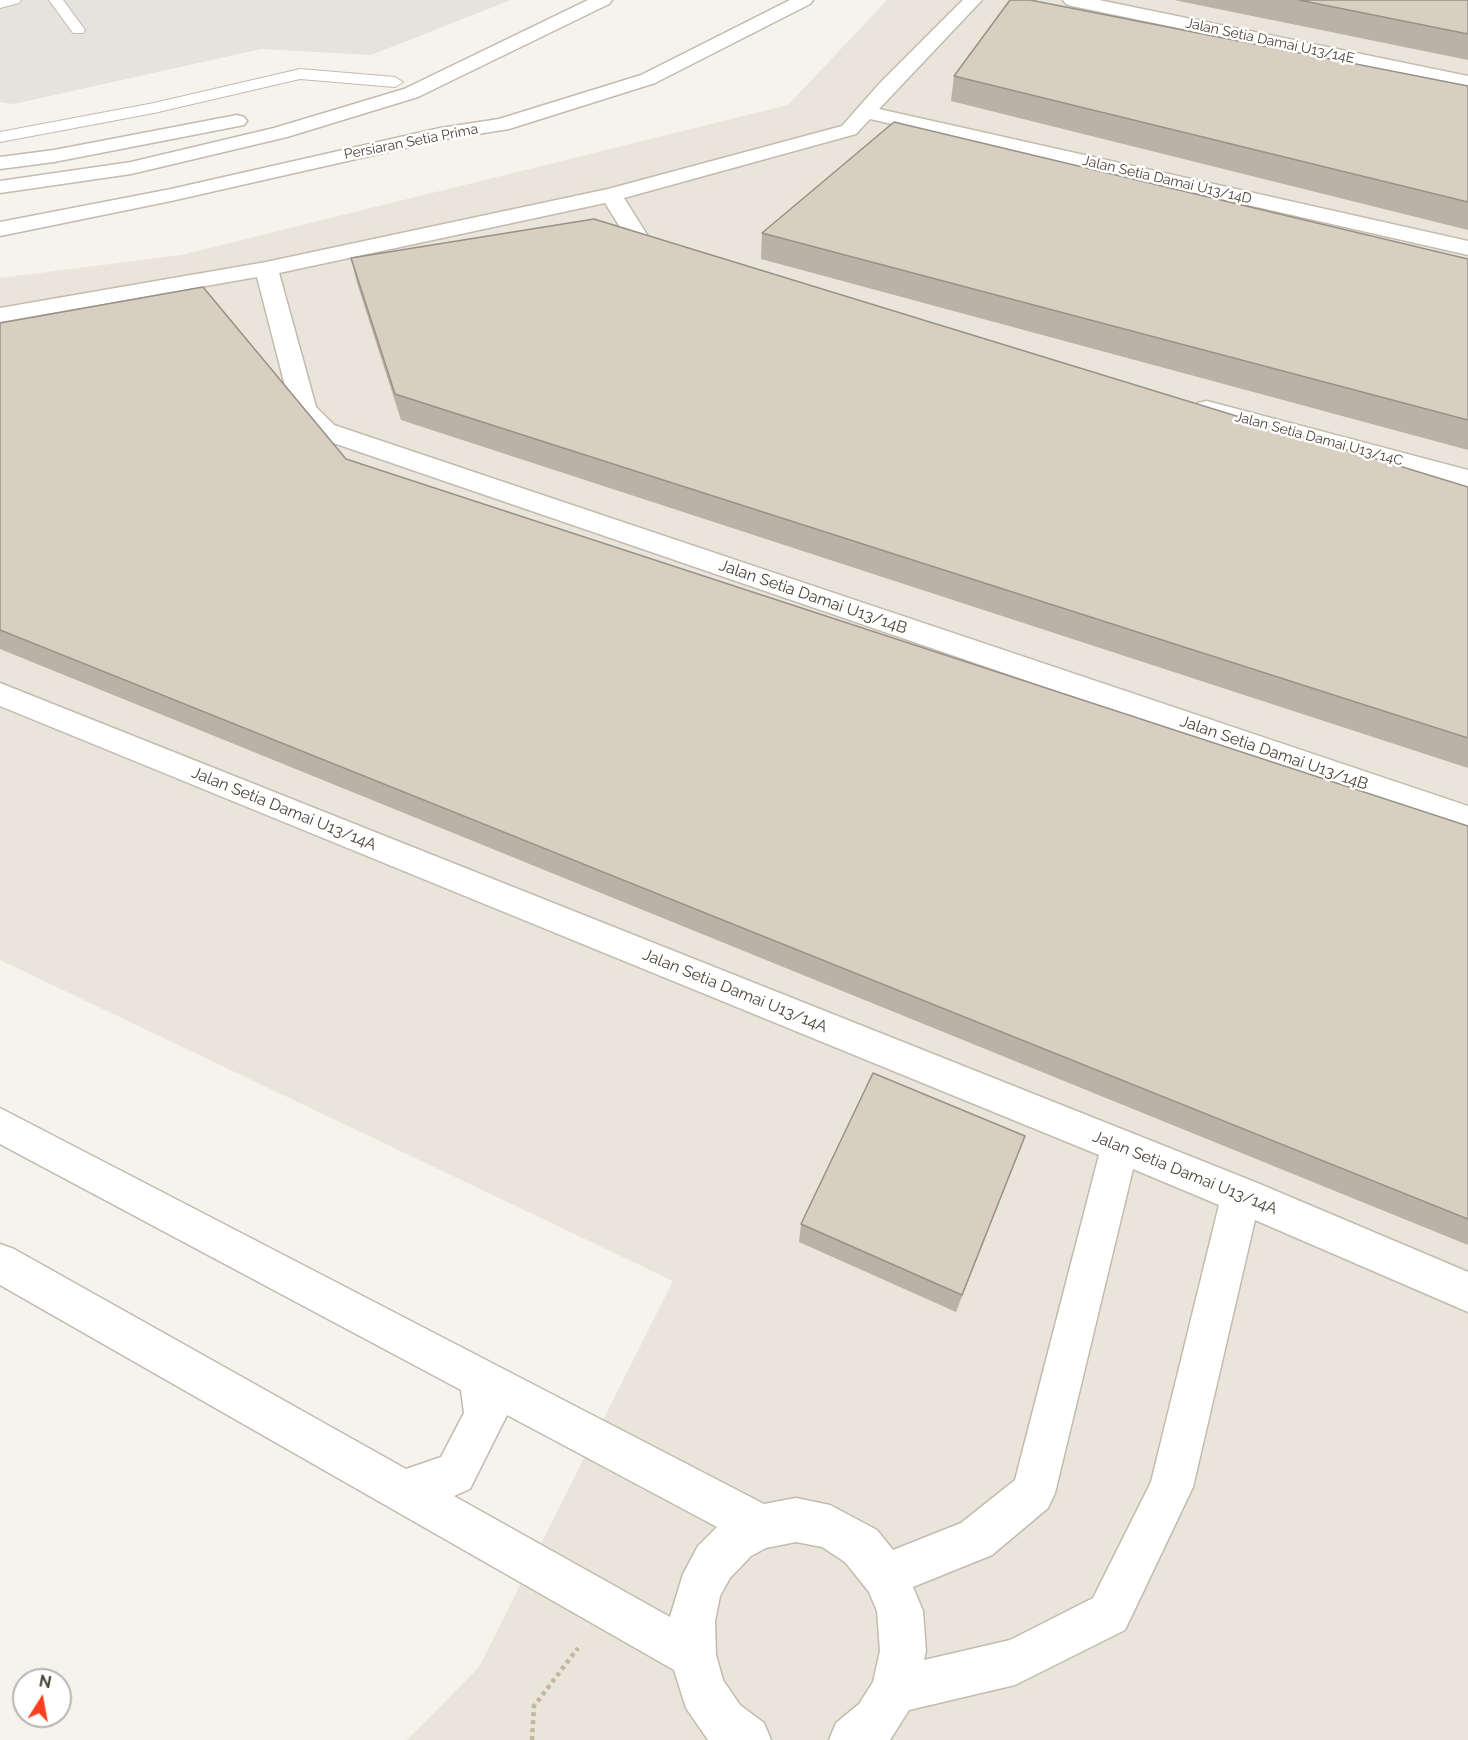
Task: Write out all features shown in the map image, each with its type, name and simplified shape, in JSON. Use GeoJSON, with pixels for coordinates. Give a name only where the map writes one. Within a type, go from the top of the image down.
{"type":"FeatureCollection","features":[{"type":"Feature","properties":{"kind":"street"},"geometry":{"type":"LineString","coordinates":[[0,187],[131,168],[280,133],[411,93],[603,0]]}},
{"type":"Feature","properties":{"kind":"street","name":"Persiaran Setia Prima"},"geometry":{"type":"LineString","coordinates":[[0,228],[171,195],[440,134],[502,125],[648,79],[804,0]]}},
{"type":"Feature","properties":{"kind":"street"},"geometry":{"type":"LineString","coordinates":[[0,315],[266,269],[611,195],[849,130],[886,88],[973,0]]}},
{"type":"Feature","properties":{"kind":"street","name":"Jalan Setia Damai U13/14E"},"geometry":{"type":"LineString","coordinates":[[1072,0],[1468,82]]}},
{"type":"Feature","properties":{"kind":"street"},"geometry":{"type":"LineString","coordinates":[[286,110],[483,58]]}},
{"type":"Feature","properties":{"kind":"street","name":"Jalan Setia Damai U13/14D"},"geometry":{"type":"LineString","coordinates":[[867,112],[1468,248]]}},
{"type":"Feature","properties":{"kind":"street"},"geometry":{"type":"LineString","coordinates":[[0,163],[54,156],[252,118]]}},
{"type":"Feature","properties":{"kind":"street"},"geometry":{"type":"LineString","coordinates":[[0,248],[154,218],[363,172],[502,125]]}},
{"type":"Feature","properties":{"kind":"street"},"geometry":{"type":"LineString","coordinates":[[611,195],[648,254],[683,268]]}},
{"type":"Feature","properties":{"kind":"street","name":"Jalan Setia Damai U13/14B"},"geometry":{"type":"LineString","coordinates":[[266,269],[304,409],[325,431],[1468,819]]}},
{"type":"Feature","properties":{"kind":"street","name":"Jalan Setia Damai U13/14C"},"geometry":{"type":"LineString","coordinates":[[1180,402],[1468,479]]}},
{"type":"Feature","properties":{"kind":"street","name":"Jalan Setia Damai U13/14A"},"geometry":{"type":"LineString","coordinates":[[0,694],[1241,1195],[1468,1292]]}},
{"type":"Feature","properties":{"kind":"street"},"geometry":{"type":"LineString","coordinates":[[0,1125],[762,1527]]}},
{"type":"Feature","properties":{"kind":"street"},"geometry":{"type":"LineString","coordinates":[[885,1576],[976,1539],[1033,1493],[1120,1146]]}},
{"type":"Feature","properties":{"kind":"street"},"geometry":{"type":"LineString","coordinates":[[895,1690],[1015,1662],[1109,1614],[1170,1487],[1241,1195]]}},
{"type":"Feature","properties":{"kind":"street"},"geometry":{"type":"LineString","coordinates":[[0,1263],[693,1655]]}},
{"type":"Feature","properties":{"kind":"street"},"geometry":{"type":"LineString","coordinates":[[404,1491],[455,1474],[486,1416],[480,1378]]}},
{"type":"Feature","properties":{"kind":"street"},"geometry":{"type":"LineString","coordinates":[[747,1740],[723,1722],[703,1691],[693,1655],[692,1621],[699,1590],[714,1562],[735,1540],[762,1527],[796,1520],[830,1527],[861,1546],[885,1576],[900,1611],[903,1651],[895,1690],[876,1721],[853,1740]]}},
{"type":"Feature","properties":{"kind":"lane"},"geometry":{"type":"LineString","coordinates":[[0,4],[14,0]]}},
{"type":"Feature","properties":{"kind":"lane"},"geometry":{"type":"LineString","coordinates":[[56,0],[78,30]]}},
{"type":"Feature","properties":{"kind":"lane"},"geometry":{"type":"LineString","coordinates":[[0,137],[224,93],[300,74],[395,82]]}},
{"type":"Feature","properties":{"kind":"path"},"geometry":{"type":"LineString","coordinates":[[532,1740],[534,1706],[608,1607]]}},
{"type":"Feature","properties":{"kind":"shaded area"},"geometry":{"type":"Polygon","coordinates":[[[0,0],[511,0],[371,55],[261,49],[14,104],[0,102],[0,0]]]}},
{"type":"Feature","properties":{"kind":"shaded area"},"geometry":{"type":"Polygon","coordinates":[[[887,0],[1468,0],[1468,1740],[407,1740],[479,1667],[673,1281],[0,960],[0,278],[181,255],[788,105],[887,0]]]}},
{"type":"Feature","properties":{"kind":"building"},"geometry":{"type":"Polygon","coordinates":[[[1010,0],[1030,0],[1468,86],[1468,202],[954,76],[1010,0]]]}},
{"type":"Feature","properties":{"kind":"building"},"geometry":{"type":"Polygon","coordinates":[[[1299,0],[1468,0],[1468,34],[1299,0]]]}},
{"type":"Feature","properties":{"kind":"building"},"geometry":{"type":"Polygon","coordinates":[[[894,122],[1468,259],[1468,420],[762,233],[894,122]]]}},
{"type":"Feature","properties":{"kind":"building"},"geometry":{"type":"Polygon","coordinates":[[[594,219],[1468,487],[1468,738],[395,394],[351,258],[594,219]]]}},
{"type":"Feature","properties":{"kind":"building"},"geometry":{"type":"Polygon","coordinates":[[[203,287],[346,459],[1468,826],[1468,1219],[0,630],[0,323],[203,287]]]}},
{"type":"Feature","properties":{"kind":"building"},"geometry":{"type":"Polygon","coordinates":[[[873,1073],[1025,1136],[962,1295],[801,1224],[873,1073]]]}}]}
